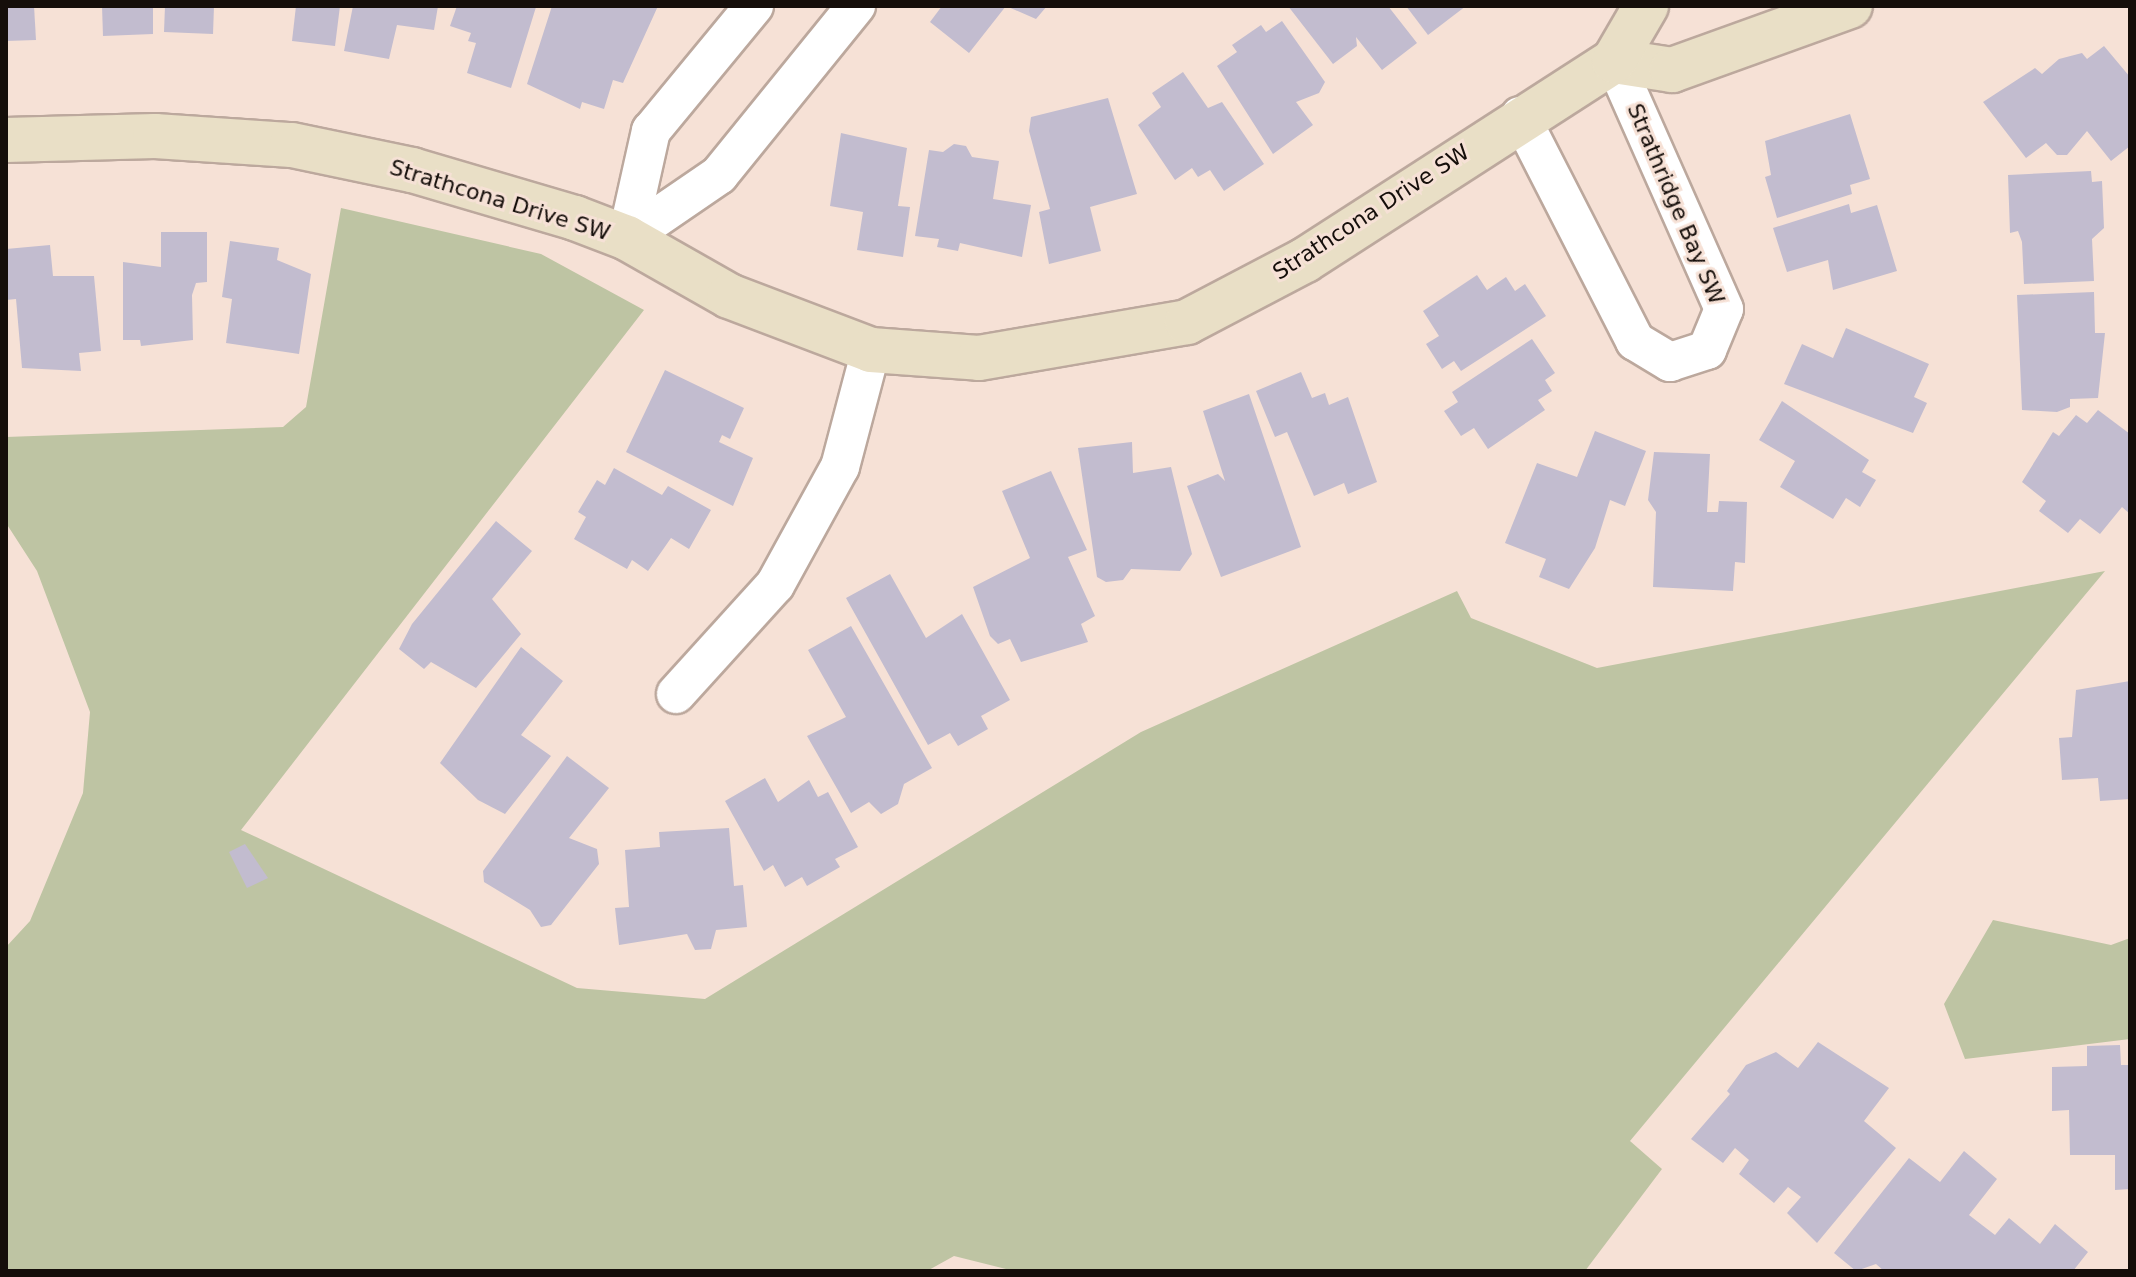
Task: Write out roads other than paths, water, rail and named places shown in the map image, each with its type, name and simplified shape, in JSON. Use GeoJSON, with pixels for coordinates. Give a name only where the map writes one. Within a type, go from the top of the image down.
{"type":"FeatureCollection","features":[{"type":"Feature","properties":{"kind":"street"},"geometry":{"type":"LineString","coordinates":[[627,238],[651,131],[754,6]]}},
{"type":"Feature","properties":{"kind":"street"},"geometry":{"type":"LineString","coordinates":[[627,238],[719,175],[856,6]]}},
{"type":"Feature","properties":{"kind":"street","name":"Strathcona Drive SW"},"geometry":{"type":"LineString","coordinates":[[6,140],[155,136],[292,145],[412,170],[627,238],[729,296],[871,350],[979,358],[1187,322],[1305,260],[1520,116],[1614,61],[1646,6]]}},
{"type":"Feature","properties":{"kind":"street"},"geometry":{"type":"LineString","coordinates":[[1614,61],[1672,70],[1850,6]]}},
{"type":"Feature","properties":{"kind":"street","name":"Strathridge Bay SW"},"geometry":{"type":"LineString","coordinates":[[1520,116],[1635,341],[1670,362],[1707,350],[1724,309],[1614,61]]}},
{"type":"Feature","properties":{"kind":"street"},"geometry":{"type":"LineString","coordinates":[[676,694],[775,585],[840,467],[871,350]]}}]}
